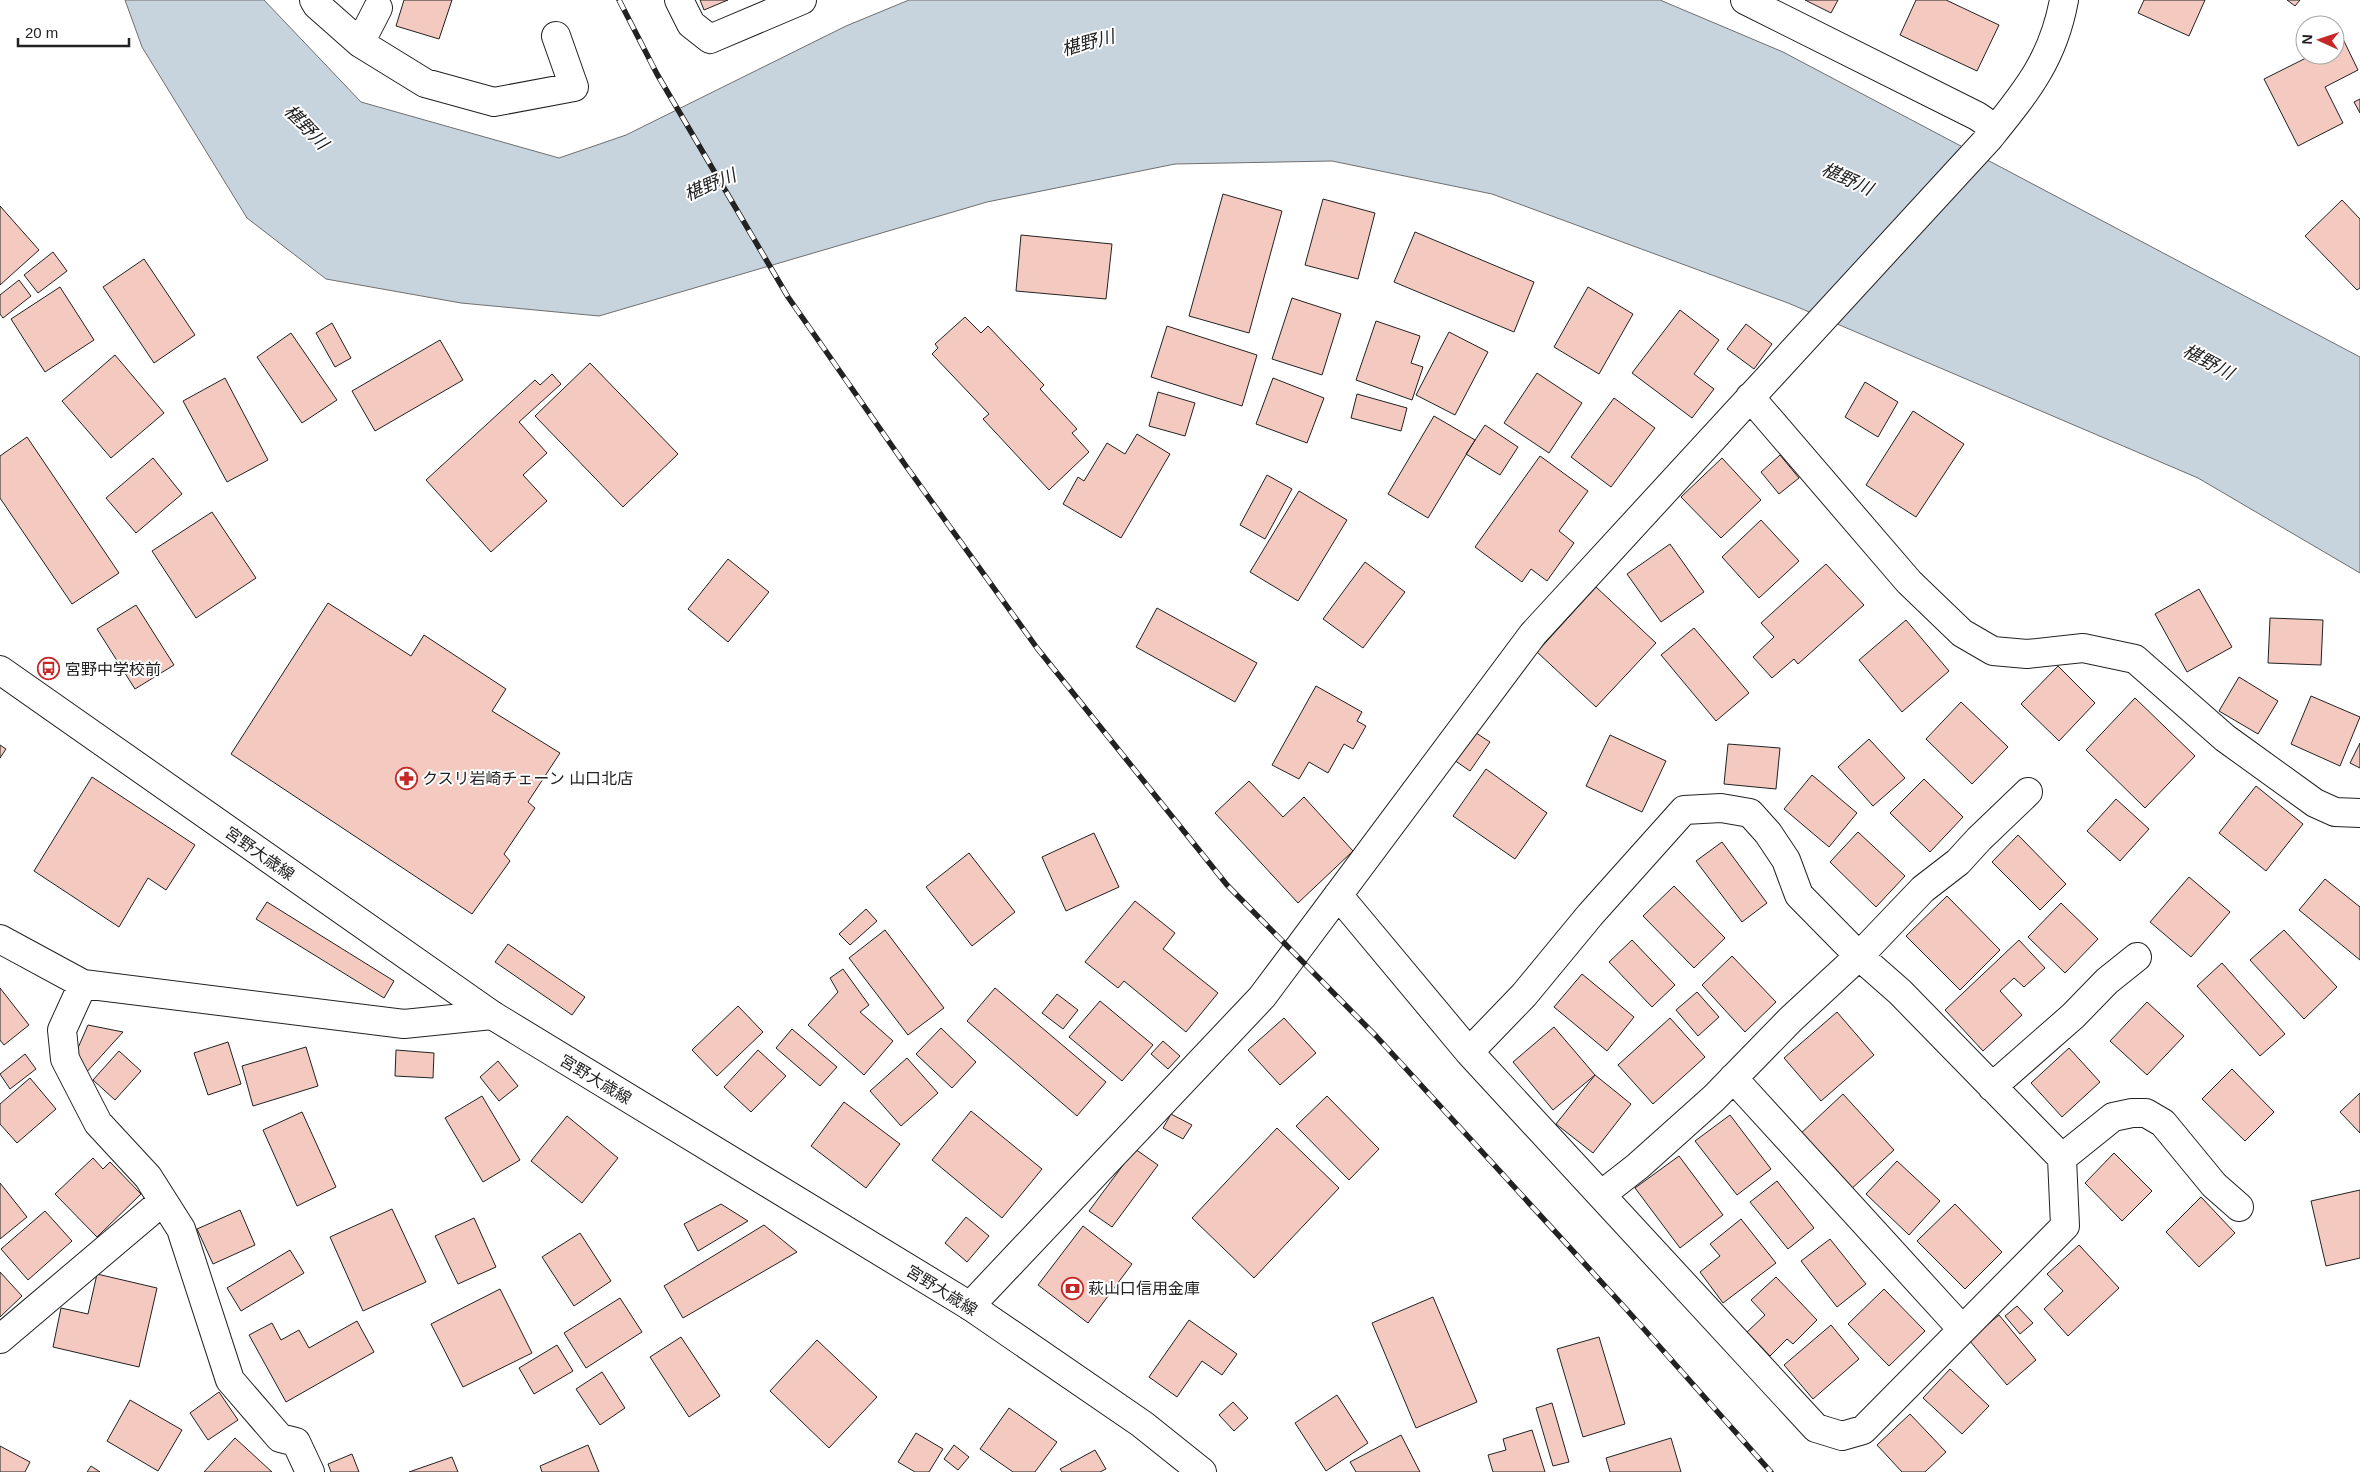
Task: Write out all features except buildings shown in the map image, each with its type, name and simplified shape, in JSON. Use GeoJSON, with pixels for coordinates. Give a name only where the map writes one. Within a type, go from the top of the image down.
{"type":"FeatureCollection","features":[{"type":"Feature","properties":{"kind":"street"},"geometry":{"type":"LineString","coordinates":[[314,0],[317,5],[360,43],[425,83],[494,102],[574,87],[556,36]]}},
{"type":"Feature","properties":{"kind":"street"},"geometry":{"type":"LineString","coordinates":[[679,0],[691,24],[710,39],[802,0]]}},
{"type":"Feature","properties":{"kind":"street"},"geometry":{"type":"LineString","coordinates":[[1745,0],[1977,116],[1992,133]]}},
{"type":"Feature","properties":{"kind":"street"},"geometry":{"type":"LineString","coordinates":[[970,1306],[1262,997],[1532,634],[1818,324],[1992,133],[2030,88],[2056,37],[2064,0]]}},
{"type":"Feature","properties":{"kind":"street"},"geometry":{"type":"LineString","coordinates":[[360,43],[378,8]]}},
{"type":"Feature","properties":{"kind":"street"},"geometry":{"type":"LineString","coordinates":[[1750,397],[1909,582],[1962,633],[1993,651],[2027,654],[2084,648],[2135,659],[2225,738],[2315,803],[2335,812],[2360,813]]}},
{"type":"Feature","properties":{"kind":"street","name":"宮野大歳線"},"geometry":{"type":"LineString","coordinates":[[0,670],[492,1015],[970,1306],[1142,1424],[1202,1472]]}},
{"type":"Feature","properties":{"kind":"street"},"geometry":{"type":"LineString","coordinates":[[1601,1195],[1677,1132],[1791,1019],[1859,956],[1924,889],[1958,862],[2028,792]]}},
{"type":"Feature","properties":{"kind":"street"},"geometry":{"type":"LineString","coordinates":[[1338,896],[1468,1052],[1816,1428],[1842,1436],[1863,1430],[2065,1226],[2062,1158],[1900,992],[1859,956],[1799,896],[1786,860],[1768,833],[1750,813],[1721,808],[1684,810],[1590,915],[1524,995],[1468,1052]]}},
{"type":"Feature","properties":{"kind":"street"},"geometry":{"type":"LineString","coordinates":[[0,939],[83,984],[404,1024],[492,1015]]}},
{"type":"Feature","properties":{"kind":"street"},"geometry":{"type":"LineString","coordinates":[[1992,1087],[2074,1016],[2108,981],[2137,957]]}},
{"type":"Feature","properties":{"kind":"street"},"geometry":{"type":"LineString","coordinates":[[83,984],[62,1030],[65,1059],[98,1123],[148,1177],[181,1229],[230,1380],[280,1438],[296,1442],[310,1472]]}},
{"type":"Feature","properties":{"kind":"street"},"geometry":{"type":"LineString","coordinates":[[1733,1078],[1962,1330]]}},
{"type":"Feature","properties":{"kind":"street"},"geometry":{"type":"LineString","coordinates":[[2062,1158],[2113,1117],[2132,1112],[2146,1113],[2162,1123],[2214,1185],[2239,1207]]}},
{"type":"Feature","properties":{"kind":"street"},"geometry":{"type":"LineString","coordinates":[[0,1339],[163,1201]]}},
{"type":"Feature","properties":{"kind":"water","name":"椹野川"},"geometry":{"type":"Polygon","coordinates":[[[125,0],[264,0],[361,102],[559,158],[626,135],[846,26],[909,0],[1660,0],[1783,52],[2360,357],[2360,573],[2198,478],[1788,303],[1492,194],[1332,161],[1175,164],[987,202],[599,316],[461,303],[326,279],[247,218],[142,47],[125,0]]]}},
{"type":"Feature","properties":{"kind":"railway"},"geometry":{"type":"LineString","coordinates":[[619,0],[657,74],[788,297],[906,466],[1037,648],[1227,885],[1376,1036],[1627,1310],[1771,1472]]}},
{"type":"Feature","properties":{"kind":"place","name":"宮野中学校前"},"geometry":{"type":"Point","coordinates":[49,669]}},
{"type":"Feature","properties":{"kind":"place","name":"クスリ岩崎チェーン 山口北店"},"geometry":{"type":"Point","coordinates":[406,778]}},
{"type":"Feature","properties":{"kind":"place","name":"萩山口信用金庫"},"geometry":{"type":"Point","coordinates":[1072,1288]}}]}
